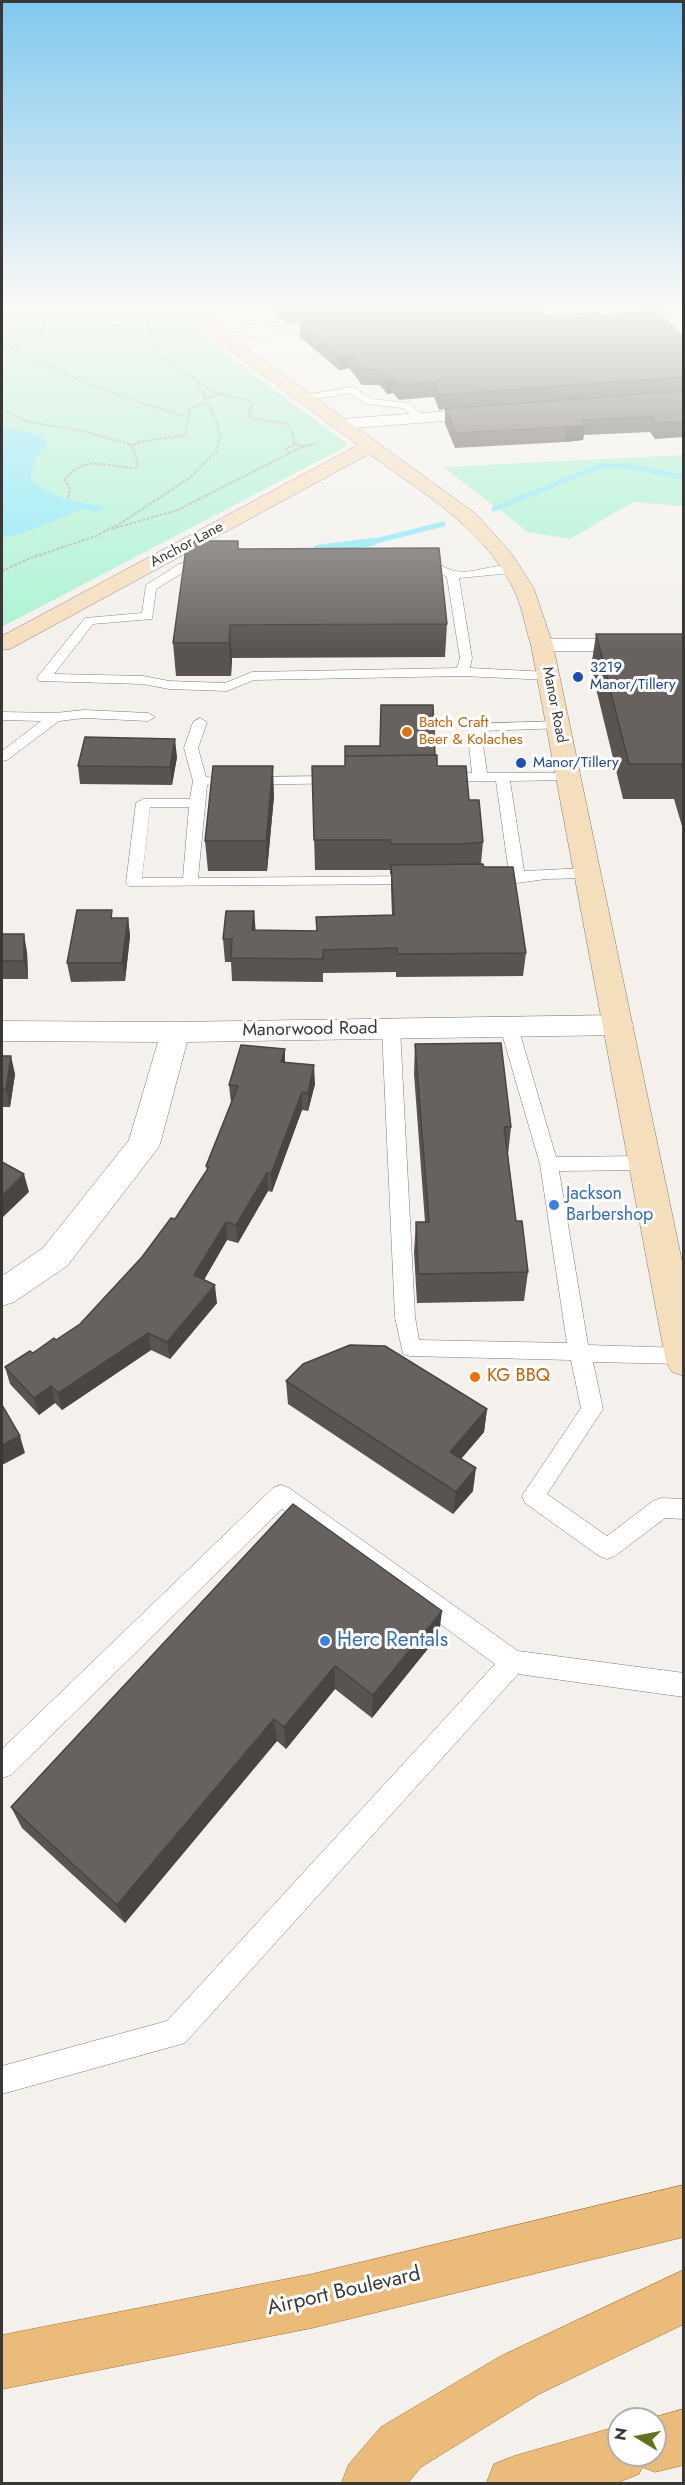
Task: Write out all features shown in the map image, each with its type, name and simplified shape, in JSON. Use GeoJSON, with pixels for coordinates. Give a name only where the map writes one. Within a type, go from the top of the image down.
{"type":"FeatureCollection","features":[{"type":"Feature","properties":{"kind":"main road","name":"Manor Road"},"geometry":{"type":"LineString","coordinates":[[334,419],[469,518],[489,538],[524,589],[542,645],[619,1025],[644,1163],[675,1266],[683,1359]]}},
{"type":"Feature","properties":{"kind":"main road","name":"Anchor Lane"},"geometry":{"type":"LineString","coordinates":[[2,644],[372,445]]}},
{"type":"Feature","properties":{"kind":"main road","name":"Airport Boulevard"},"geometry":{"type":"LineString","coordinates":[[2,2362],[312,2301],[684,2211]]}},
{"type":"Feature","properties":{"kind":"main road"},"geometry":{"type":"LineString","coordinates":[[369,2484],[401,2447],[520,2375],[684,2296]]}},
{"type":"Feature","properties":{"kind":"main road"},"geometry":{"type":"LineString","coordinates":[[667,2442],[684,2437]]}},
{"type":"Feature","properties":{"kind":"main road"},"geometry":{"type":"LineString","coordinates":[[514,2484],[607,2457]]}},
{"type":"Feature","properties":{"kind":"street"},"geometry":{"type":"LineString","coordinates":[[341,424],[407,419]]}},
{"type":"Feature","properties":{"kind":"street"},"geometry":{"type":"LineString","coordinates":[[542,645],[684,645]]}},
{"type":"Feature","properties":{"kind":"street","name":"Manorwood Road"},"geometry":{"type":"LineString","coordinates":[[2,1031],[175,1032],[619,1025]]}},
{"type":"Feature","properties":{"kind":"street"},"geometry":{"type":"LineString","coordinates":[[2,1293],[55,1257],[144,1144],[175,1032]]}},
{"type":"Feature","properties":{"kind":"lane"},"geometry":{"type":"LineString","coordinates":[[221,559],[183,567],[150,588],[148,616],[89,621],[44,678],[143,680],[169,685],[227,687],[252,676],[463,672],[548,676]]}},
{"type":"Feature","properties":{"kind":"lane"},"geometry":{"type":"LineString","coordinates":[[409,564],[431,563],[453,575],[512,569]]}},
{"type":"Feature","properties":{"kind":"lane"},"geometry":{"type":"LineString","coordinates":[[453,575],[465,658],[463,672]]}},
{"type":"Feature","properties":{"kind":"lane"},"geometry":{"type":"LineString","coordinates":[[2,716],[56,717],[84,714],[148,717]]}},
{"type":"Feature","properties":{"kind":"lane"},"geometry":{"type":"LineString","coordinates":[[2,757],[56,717]]}},
{"type":"Feature","properties":{"kind":"lane"},"geometry":{"type":"LineString","coordinates":[[190,882],[200,781],[191,748],[200,722]]}},
{"type":"Feature","properties":{"kind":"lane"},"geometry":{"type":"LineString","coordinates":[[480,778],[474,727],[558,725]]}},
{"type":"Feature","properties":{"kind":"lane"},"geometry":{"type":"LineString","coordinates":[[422,778],[568,776]]}},
{"type":"Feature","properties":{"kind":"lane"},"geometry":{"type":"LineString","coordinates":[[502,777],[517,878]]}},
{"type":"Feature","properties":{"kind":"lane"},"geometry":{"type":"LineString","coordinates":[[200,781],[351,779]]}},
{"type":"Feature","properties":{"kind":"lane"},"geometry":{"type":"LineString","coordinates":[[197,803],[143,803],[134,883],[426,881]]}},
{"type":"Feature","properties":{"kind":"lane"},"geometry":{"type":"LineString","coordinates":[[473,880],[587,873]]}},
{"type":"Feature","properties":{"kind":"lane"},"geometry":{"type":"LineString","coordinates":[[509,1027],[525,1072],[549,1164],[579,1352],[587,1377],[592,1409],[533,1496],[607,1549],[661,1508],[684,1509]]}},
{"type":"Feature","properties":{"kind":"lane"},"geometry":{"type":"LineString","coordinates":[[391,1029],[405,1317],[410,1348],[579,1352],[683,1359]]}},
{"type":"Feature","properties":{"kind":"lane"},"geometry":{"type":"LineString","coordinates":[[549,1164],[644,1163]]}},
{"type":"Feature","properties":{"kind":"lane"},"geometry":{"type":"LineString","coordinates":[[2,1766],[281,1495],[513,1662],[684,1685]]}},
{"type":"Feature","properties":{"kind":"lane"},"geometry":{"type":"LineString","coordinates":[[2,2080],[175,2033],[513,1662]]}},
{"type":"Feature","properties":{"kind":"path"},"geometry":{"type":"LineString","coordinates":[[19,419],[54,429],[77,430],[133,445],[185,435],[186,419]]}},
{"type":"Feature","properties":{"kind":"path"},"geometry":{"type":"LineString","coordinates":[[108,530],[198,473],[219,446],[219,428],[215,419]]}},
{"type":"Feature","properties":{"kind":"path"},"geometry":{"type":"LineString","coordinates":[[258,419],[287,424],[292,431],[294,444]]}},
{"type":"Feature","properties":{"kind":"path"},"geometry":{"type":"LineString","coordinates":[[2,571],[108,530],[178,510],[303,449],[304,446],[294,444],[286,449],[290,454]]}},
{"type":"Feature","properties":{"kind":"path"},"geometry":{"type":"LineString","coordinates":[[68,498],[70,489],[65,480],[68,473],[76,467],[89,463],[136,468],[138,464],[133,445]]}},
{"type":"Feature","properties":{"kind":"green space"},"geometry":{"type":"Polygon","coordinates":[[[2,419],[313,419],[346,443],[345,447],[2,627],[2,419]]]}},
{"type":"Feature","properties":{"kind":"green space"},"geometry":{"type":"Polygon","coordinates":[[[683,455],[683,506],[633,502],[570,539],[528,532],[443,467],[683,455]]]}},
{"type":"Feature","properties":{"kind":"water"},"geometry":{"type":"Polygon","coordinates":[[[2,428],[28,432],[44,440],[47,445],[35,460],[31,473],[31,479],[39,486],[65,499],[104,507],[96,512],[82,509],[35,529],[2,538],[2,428]]]}},
{"type":"Feature","properties":{"kind":"building"},"geometry":{"type":"Polygon","coordinates":[[[450,419],[607,419],[583,420],[585,425],[566,427],[456,433],[450,419]]]}},
{"type":"Feature","properties":{"kind":"building"},"geometry":{"type":"Polygon","coordinates":[[[654,419],[684,419],[684,422],[657,423],[654,419]]]}},
{"type":"Feature","properties":{"kind":"building"},"geometry":{"type":"Polygon","coordinates":[[[187,541],[238,541],[238,549],[439,548],[447,624],[230,625],[229,643],[173,643],[187,541]]]}},
{"type":"Feature","properties":{"kind":"building"},"geometry":{"type":"Polygon","coordinates":[[[596,634],[684,634],[684,772],[681,764],[629,764],[596,634]]]}},
{"type":"Feature","properties":{"kind":"building"},"geometry":{"type":"Polygon","coordinates":[[[381,705],[433,705],[435,755],[345,756],[345,746],[380,746],[381,705]]]}},
{"type":"Feature","properties":{"kind":"building"},"geometry":{"type":"Polygon","coordinates":[[[85,737],[175,739],[170,767],[78,766],[85,737]]]}},
{"type":"Feature","properties":{"kind":"building"},"geometry":{"type":"Polygon","coordinates":[[[437,755],[437,766],[466,766],[469,800],[479,800],[483,842],[391,844],[390,840],[314,840],[312,766],[345,766],[345,756],[437,755]]]}},
{"type":"Feature","properties":{"kind":"building"},"geometry":{"type":"Polygon","coordinates":[[[213,766],[273,766],[266,841],[205,841],[213,766]]]}},
{"type":"Feature","properties":{"kind":"building"},"geometry":{"type":"Polygon","coordinates":[[[483,864],[484,867],[513,867],[526,953],[397,954],[397,948],[323,950],[323,959],[231,958],[232,939],[223,939],[226,911],[254,911],[252,930],[317,931],[316,917],[394,915],[391,865],[483,864]]]}},
{"type":"Feature","properties":{"kind":"building"},"geometry":{"type":"Polygon","coordinates":[[[77,910],[112,910],[111,918],[128,918],[122,963],[67,963],[77,910]]]}},
{"type":"Feature","properties":{"kind":"building"},"geometry":{"type":"Polygon","coordinates":[[[2,934],[24,934],[24,961],[2,961],[2,934]]]}},
{"type":"Feature","properties":{"kind":"building"},"geometry":{"type":"Polygon","coordinates":[[[501,1043],[511,1127],[504,1127],[516,1221],[522,1221],[528,1272],[418,1274],[416,1222],[429,1222],[415,1044],[501,1043]]]}},
{"type":"Feature","properties":{"kind":"building"},"geometry":{"type":"Polygon","coordinates":[[[241,1045],[285,1049],[281,1062],[314,1065],[308,1093],[302,1092],[271,1174],[267,1173],[236,1225],[226,1222],[194,1275],[215,1285],[167,1342],[148,1333],[58,1393],[51,1386],[34,1398],[5,1367],[30,1351],[33,1353],[54,1338],[56,1340],[80,1324],[142,1257],[171,1218],[175,1219],[209,1167],[206,1166],[238,1086],[229,1085],[241,1045]]]}},
{"type":"Feature","properties":{"kind":"building"},"geometry":{"type":"Polygon","coordinates":[[[2,1056],[11,1056],[6,1089],[2,1089],[2,1056]]]}},
{"type":"Feature","properties":{"kind":"building"},"geometry":{"type":"Polygon","coordinates":[[[2,1162],[24,1174],[2,1196],[2,1162]]]}},
{"type":"Feature","properties":{"kind":"building"},"geometry":{"type":"Polygon","coordinates":[[[350,1345],[385,1346],[487,1409],[450,1452],[476,1468],[456,1492],[286,1381],[303,1364],[350,1345]]]}},
{"type":"Feature","properties":{"kind":"building"},"geometry":{"type":"Polygon","coordinates":[[[2,1405],[20,1436],[2,1445],[2,1405]]]}},
{"type":"Feature","properties":{"kind":"building"},"geometry":{"type":"Polygon","coordinates":[[[293,1504],[442,1611],[373,1695],[335,1666],[284,1727],[274,1719],[117,1905],[11,1807],[293,1504]]]}},
{"type":"Feature","properties":{"kind":"waterway"},"geometry":{"type":"LineString","coordinates":[[494,509],[600,466],[626,466],[684,477]]}},
{"type":"Feature","properties":{"kind":"waterway"},"geometry":{"type":"LineString","coordinates":[[372,542],[443,524]]}},
{"type":"Feature","properties":{"kind":"waterway"},"geometry":{"type":"LineString","coordinates":[[318,549],[372,542]]}},
{"type":"Feature","properties":{"kind":"waterway"},"geometry":{"type":"LineString","coordinates":[[364,544],[372,542]]}},
{"type":"Feature","properties":{"kind":"place","name":"3219 Manor/Tillery"},"geometry":{"type":"Point","coordinates":[578,677]}},
{"type":"Feature","properties":{"kind":"place","name":"Batch Craft Beer & Kolaches"},"geometry":{"type":"Point","coordinates":[407,732]}},
{"type":"Feature","properties":{"kind":"place","name":"Manor/Tillery"},"geometry":{"type":"Point","coordinates":[521,763]}},
{"type":"Feature","properties":{"kind":"place","name":"Jackson Barbershop"},"geometry":{"type":"Point","coordinates":[554,1205]}},
{"type":"Feature","properties":{"kind":"place","name":"KG BBQ"},"geometry":{"type":"Point","coordinates":[475,1377]}},
{"type":"Feature","properties":{"kind":"place","name":"Herc Rentals"},"geometry":{"type":"Point","coordinates":[325,1641]}}]}
